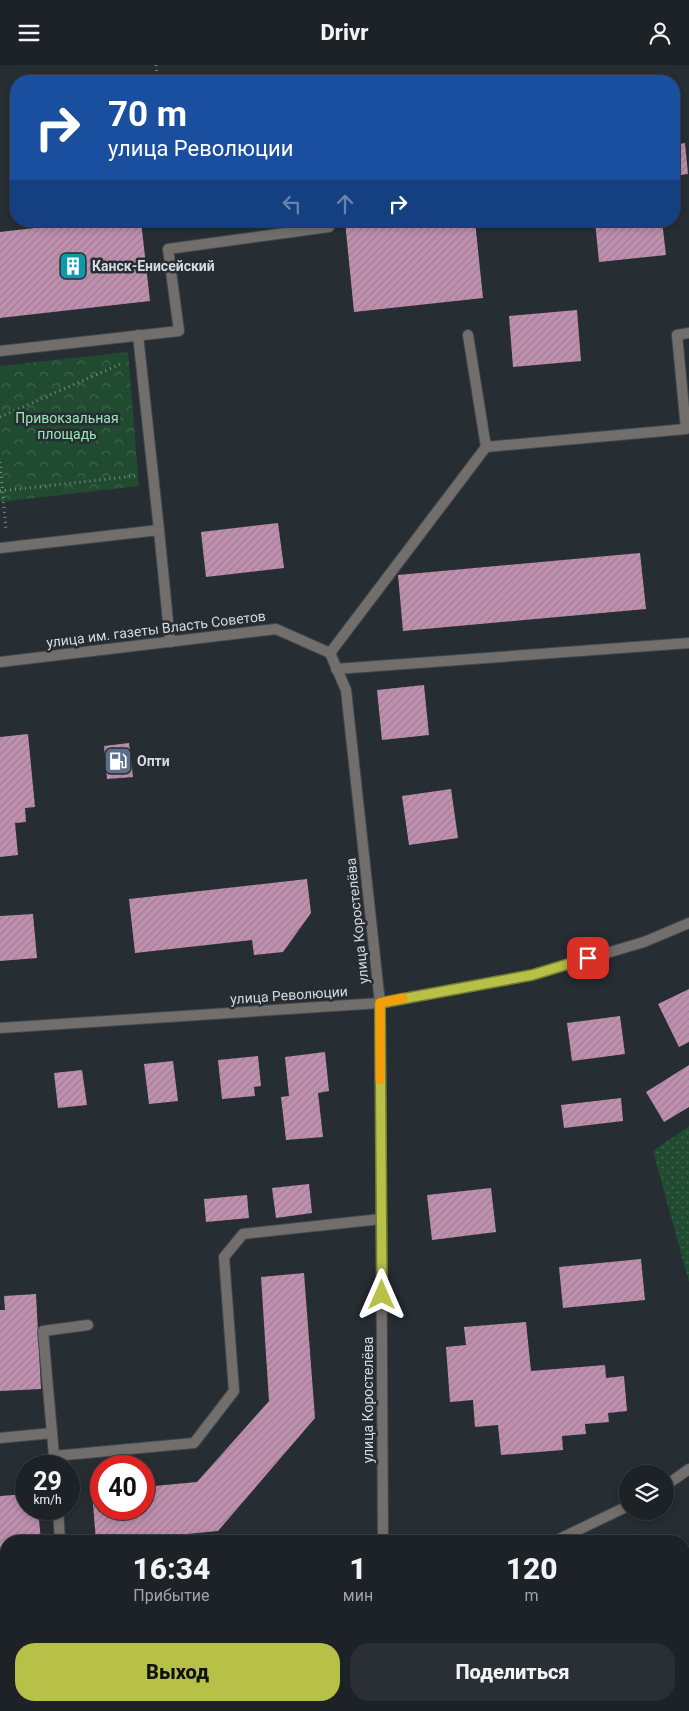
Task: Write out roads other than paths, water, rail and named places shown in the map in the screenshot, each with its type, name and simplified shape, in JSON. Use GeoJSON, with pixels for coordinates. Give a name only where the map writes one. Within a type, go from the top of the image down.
{"type":"FeatureCollection","features":[{"type":"Feature","properties":{"kind":"street"},"geometry":{"type":"LineString","coordinates":[[0,351],[179,331],[168,249],[329,227]]}},
{"type":"Feature","properties":{"kind":"street"},"geometry":{"type":"LineString","coordinates":[[486,447],[686,429],[678,335],[689,333]]}},
{"type":"Feature","properties":{"kind":"street"},"geometry":{"type":"LineString","coordinates":[[138,335],[170,641]]}},
{"type":"Feature","properties":{"kind":"street"},"geometry":{"type":"LineString","coordinates":[[468,335],[486,447],[330,653],[336,669],[689,643]]}},
{"type":"Feature","properties":{"kind":"street"},"geometry":{"type":"LineString","coordinates":[[4,548],[159,530]]}},
{"type":"Feature","properties":{"kind":"street","name":"улица им. газеты Власть Советов"},"geometry":{"type":"LineString","coordinates":[[0,662],[276,629],[330,653]]}},
{"type":"Feature","properties":{"kind":"street","name":"улица Коростелёва"},"geometry":{"type":"LineString","coordinates":[[336,669],[346,689],[380,1003],[383,1535]]}},
{"type":"Feature","properties":{"kind":"street","name":"улица Революции"},"geometry":{"type":"LineString","coordinates":[[0,1027],[380,1003],[532,975],[644,942],[689,923]]}},
{"type":"Feature","properties":{"kind":"street"},"geometry":{"type":"LineString","coordinates":[[80,1458],[194,1443],[234,1391],[224,1257],[244,1233],[381,1219]]}},
{"type":"Feature","properties":{"kind":"street"},"geometry":{"type":"LineString","coordinates":[[54,1455],[43,1331],[88,1325]]}},
{"type":"Feature","properties":{"kind":"street"},"geometry":{"type":"LineString","coordinates":[[0,1438],[52,1433]]}},
{"type":"Feature","properties":{"kind":"street"},"geometry":{"type":"LineString","coordinates":[[674,1480],[689,1469]]}},
{"type":"Feature","properties":{"kind":"street"},"geometry":{"type":"LineString","coordinates":[[568,1535],[619,1510]]}},
{"type":"Feature","properties":{"kind":"street"},"geometry":{"type":"LineString","coordinates":[[59,1520],[60,1535]]}},
{"type":"Feature","properties":{"kind":"place","name":"Канск-Енисейский"},"geometry":{"type":"Point","coordinates":[73,266]}},
{"type":"Feature","properties":{"kind":"place","name":"Опти"},"geometry":{"type":"Point","coordinates":[118,761]}},
{"type":"Feature","properties":{"kind":"park label","name":"Привокзальная площадь"},"geometry":{"type":"Point","coordinates":[67,426]}}]}
